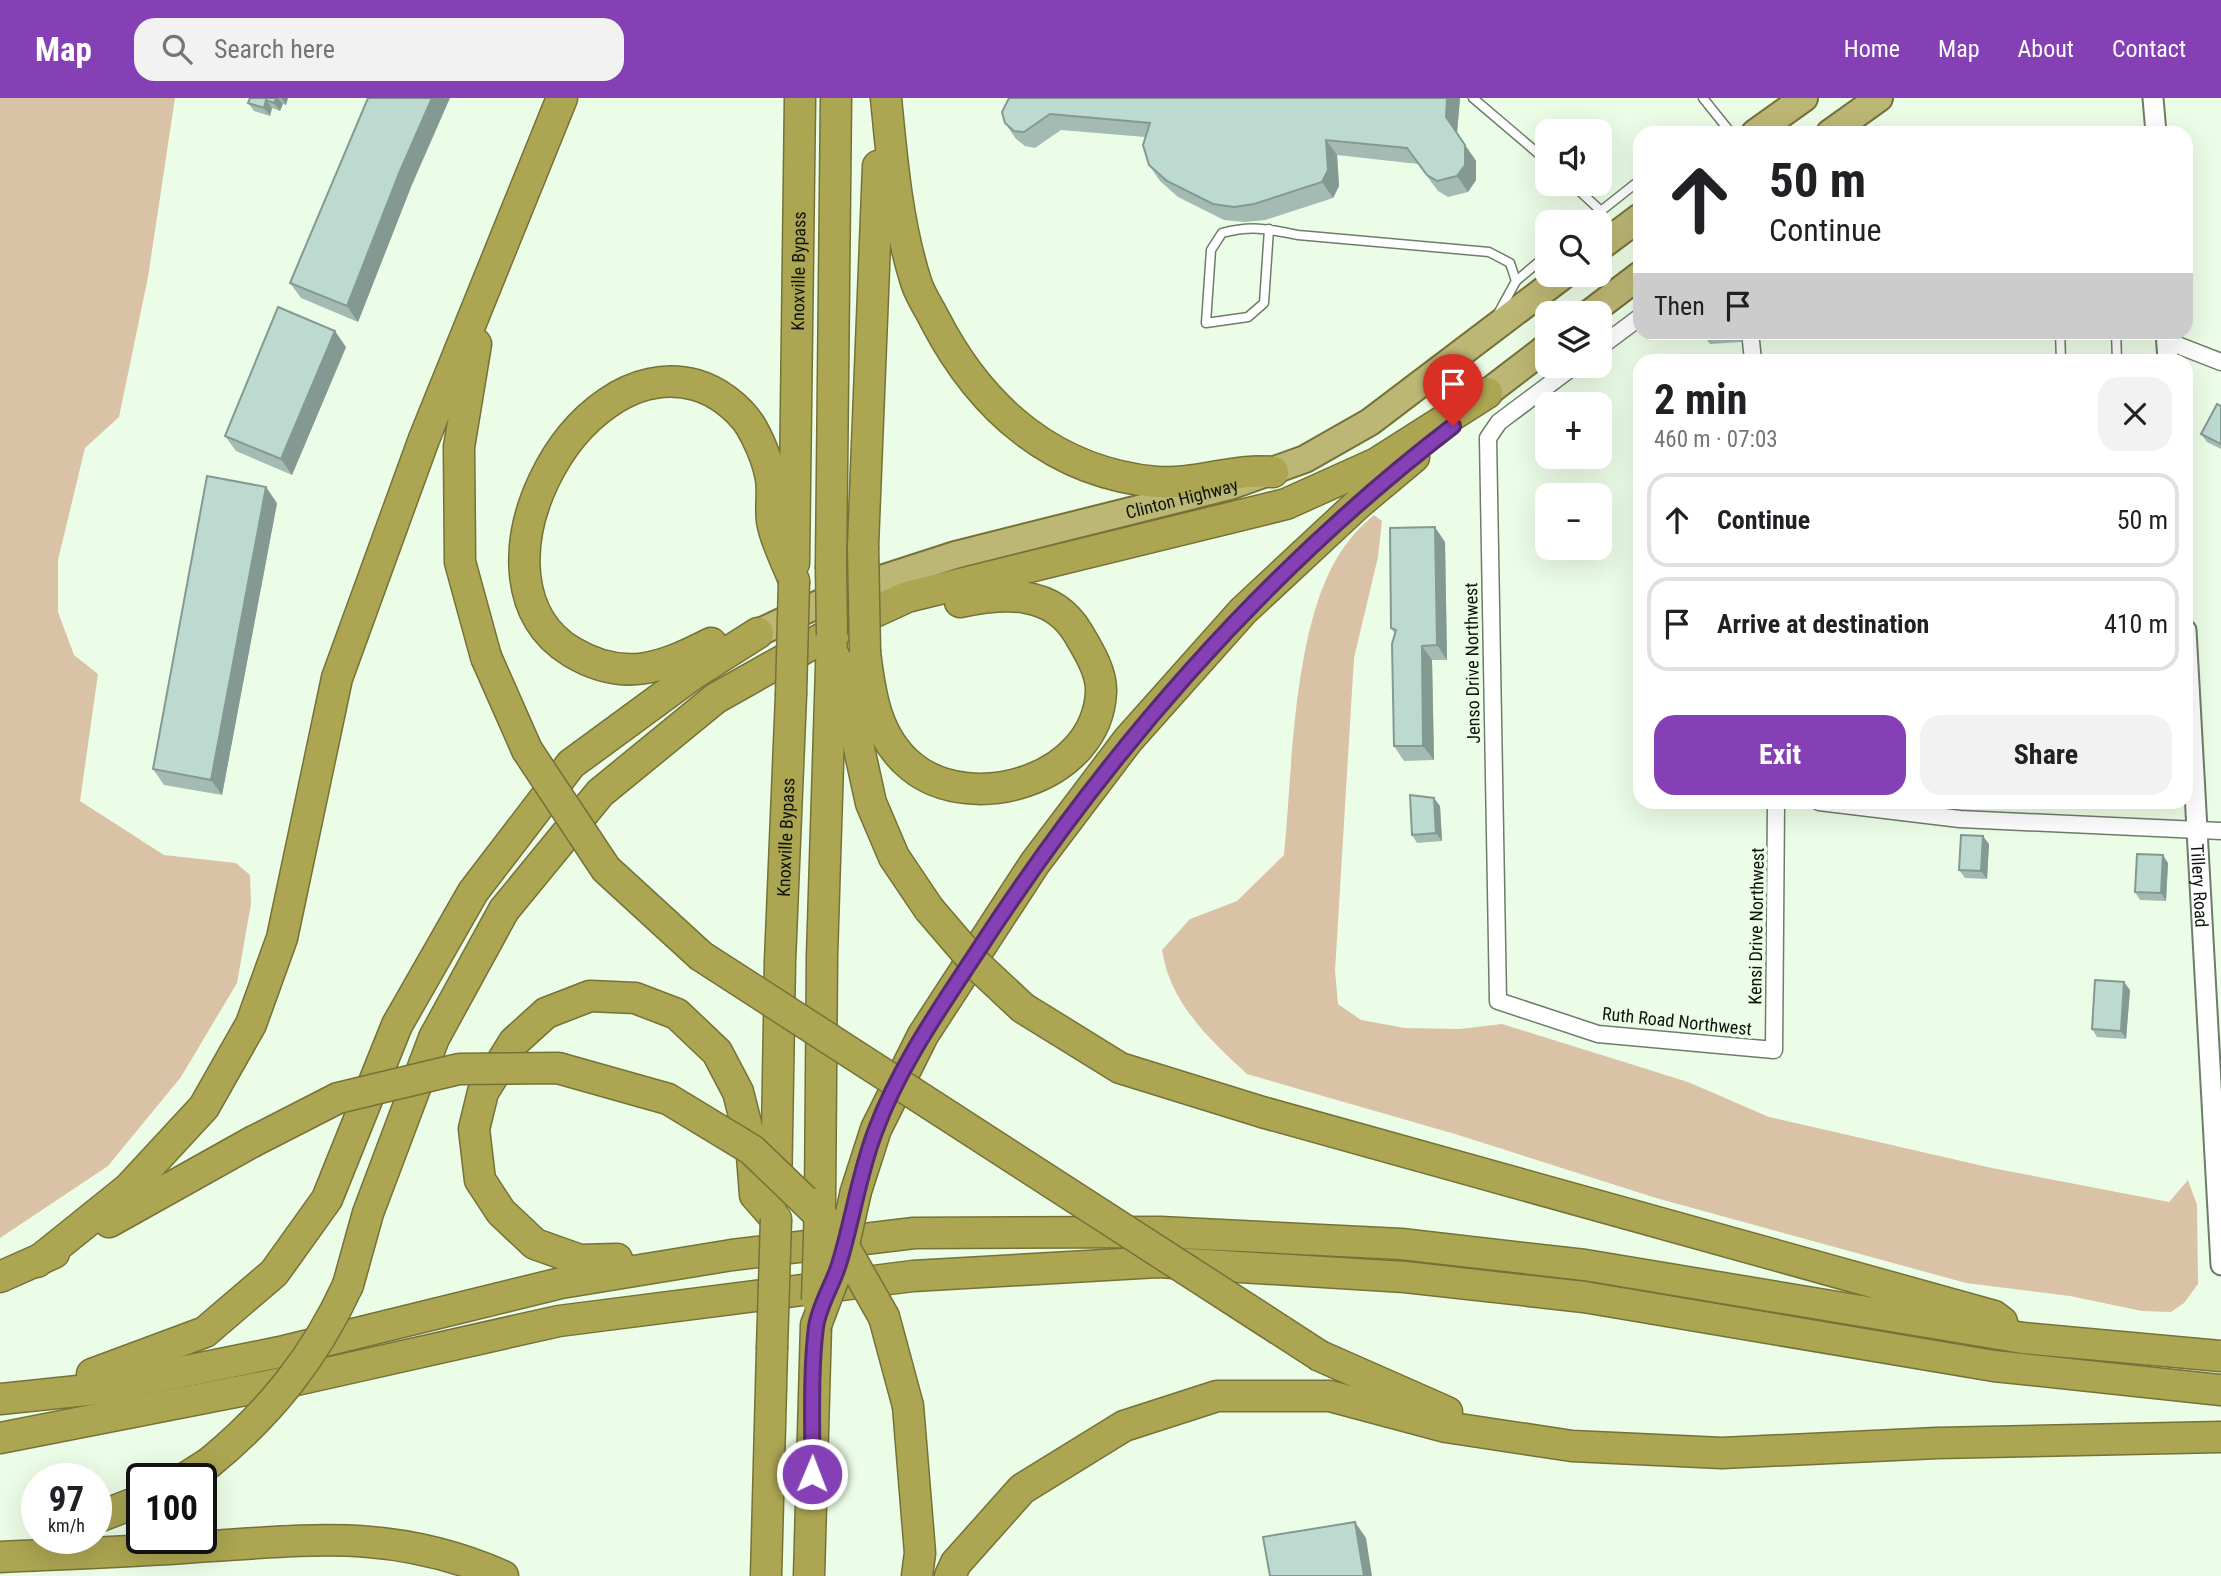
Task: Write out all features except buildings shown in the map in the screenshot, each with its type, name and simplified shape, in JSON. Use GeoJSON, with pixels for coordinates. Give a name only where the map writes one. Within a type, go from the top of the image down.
{"type":"FeatureCollection","features":[{"type":"Feature","properties":{"kind":"highway"},"geometry":{"type":"LineString","coordinates":[[37,1262],[129,1188],[204,1107],[251,1024],[282,938],[337,678],[424,439],[562,98]]}},
{"type":"Feature","properties":{"kind":"highway","name":"Knoxville Bypass"},"geometry":{"type":"LineString","coordinates":[[766,1576],[780,961],[794,581],[800,98]]}},
{"type":"Feature","properties":{"kind":"highway","name":"Knoxville Bypass"},"geometry":{"type":"LineString","coordinates":[[810,1576],[820,1201],[845,664],[832,635],[836,98]]}},
{"type":"Feature","properties":{"kind":"highway"},"geometry":{"type":"LineString","coordinates":[[883,98],[896,198],[917,284],[950,349],[989,402],[1028,435],[1087,467],[1158,482],[1207,478],[1250,470],[1273,472]]}},
{"type":"Feature","properties":{"kind":"highway"},"geometry":{"type":"LineString","coordinates":[[883,98],[863,546],[845,664],[871,803],[894,858],[929,909],[977,965],[1023,1008],[1120,1068],[1262,1112],[1994,1316],[2023,1338]]}},
{"type":"Feature","properties":{"kind":"highway"},"geometry":{"type":"LineString","coordinates":[[1765,126],[1804,98]]}},
{"type":"Feature","properties":{"kind":"highway"},"geometry":{"type":"LineString","coordinates":[[1840,126],[1879,98]]}},
{"type":"Feature","properties":{"kind":"highway"},"geometry":{"type":"LineString","coordinates":[[1612,238],[1633,222]]}},
{"type":"Feature","properties":{"kind":"highway"},"geometry":{"type":"LineString","coordinates":[[1606,301],[1633,280]]}},
{"type":"Feature","properties":{"kind":"highway","name":"Clinton Highway"},"geometry":{"type":"LineString","coordinates":[[758,633],[850,589],[955,555],[1273,472],[1305,459],[1370,422],[1548,287]]}},
{"type":"Feature","properties":{"kind":"highway"},"geometry":{"type":"LineString","coordinates":[[484,295],[459,447],[460,562],[486,657],[527,750],[606,869],[701,956],[1320,1356],[1451,1414],[1572,1446]]}},
{"type":"Feature","properties":{"kind":"highway"},"geometry":{"type":"LineString","coordinates":[[209,1463],[267,1411],[317,1347],[348,1285],[368,1213],[434,1038],[504,910],[610,784],[716,698],[870,613],[906,597],[958,583],[1286,504],[1377,463],[1487,393],[1535,356]]}},
{"type":"Feature","properties":{"kind":"highway"},"geometry":{"type":"LineString","coordinates":[[758,633],[730,633],[682,659],[650,669],[615,669],[591,663],[567,649],[549,633],[527,589],[527,529],[548,469],[566,442],[606,404],[636,388],[681,381],[708,388],[733,406],[751,426],[771,475],[772,523],[794,581]]}},
{"type":"Feature","properties":{"kind":"highway"},"geometry":{"type":"LineString","coordinates":[[816,1336],[840,1262],[856,1191],[876,1129],[923,1035],[1035,863],[1128,740],[1243,611],[1359,503],[1473,412],[1487,393]]}},
{"type":"Feature","properties":{"kind":"highway"},"geometry":{"type":"LineString","coordinates":[[845,664],[871,703],[886,735],[911,766],[950,788],[998,790],[1043,775],[1078,747],[1093,722],[1101,691],[1095,665],[1071,621],[1045,603],[1023,595],[997,594],[893,616],[870,613]]}},
{"type":"Feature","properties":{"kind":"highway"},"geometry":{"type":"LineString","coordinates":[[0,1397],[100,1373],[205,1332],[274,1273],[327,1199],[397,1026],[473,892],[571,764],[695,673],[758,633]]}},
{"type":"Feature","properties":{"kind":"highway"},"geometry":{"type":"LineString","coordinates":[[732,1255],[580,1260],[535,1244],[500,1212],[480,1180],[474,1129],[483,1092],[514,1042],[546,1013],[590,996],[635,999],[677,1014],[717,1052],[738,1092],[751,1143],[755,1195],[776,1219]]}},
{"type":"Feature","properties":{"kind":"highway"},"geometry":{"type":"LineString","coordinates":[[0,1277],[37,1262],[338,1098],[459,1069],[558,1068],[668,1099],[752,1150],[834,1229],[884,1317],[908,1406],[920,1553],[917,1576]]}},
{"type":"Feature","properties":{"kind":"highway"},"geometry":{"type":"LineString","coordinates":[[0,1397],[97,1389],[280,1352],[561,1283],[732,1255],[914,1233],[1160,1232],[1401,1244],[1585,1265],[2023,1338],[2221,1356]]}},
{"type":"Feature","properties":{"kind":"highway"},"geometry":{"type":"LineString","coordinates":[[0,1438],[292,1381],[559,1321],[913,1276],[1158,1262],[1405,1277],[1584,1297],[1994,1366],[2221,1390]]}},
{"type":"Feature","properties":{"kind":"highway"},"geometry":{"type":"LineString","coordinates":[[950,1576],[956,1563],[1022,1489],[1124,1426],[1217,1396],[1330,1396],[1446,1427],[1572,1446],[1722,1452],[1937,1443],[2221,1437]]}},
{"type":"Feature","properties":{"kind":"highway"},"geometry":{"type":"LineString","coordinates":[[0,1541],[21,1538]]}},
{"type":"Feature","properties":{"kind":"highway"},"geometry":{"type":"LineString","coordinates":[[0,1557],[349,1539],[430,1549],[465,1559],[503,1576]]}},
{"type":"Feature","properties":{"kind":"street"},"geometry":{"type":"LineString","coordinates":[[2153,98],[2155,126]]}},
{"type":"Feature","properties":{"kind":"street"},"geometry":{"type":"LineString","coordinates":[[1612,338],[1633,322]]}},
{"type":"Feature","properties":{"kind":"street"},"geometry":{"type":"LineString","coordinates":[[2167,345],[2221,362]]}},
{"type":"Feature","properties":{"kind":"street","name":"Jenso Drive Northwest"},"geometry":{"type":"LineString","coordinates":[[1498,1001],[1488,438],[1499,422],[1558,378]]}},
{"type":"Feature","properties":{"kind":"street","name":"Tillery Road"},"geometry":{"type":"LineString","coordinates":[[2193,738],[2218,1160],[2221,1265]]}},
{"type":"Feature","properties":{"kind":"street","name":"Kensi Drive Northwest"},"geometry":{"type":"LineString","coordinates":[[1774,1050],[1776,809]]}},
{"type":"Feature","properties":{"kind":"street"},"geometry":{"type":"LineString","coordinates":[[1881,809],[1960,818],[2221,831]]}},
{"type":"Feature","properties":{"kind":"street","name":"Ruth Road Northwest"},"geometry":{"type":"LineString","coordinates":[[1498,1001],[1598,1034],[1774,1050]]}},
{"type":"Feature","properties":{"kind":"lane"},"geometry":{"type":"LineString","coordinates":[[1473,98],[1535,151]]}},
{"type":"Feature","properties":{"kind":"lane"},"geometry":{"type":"LineString","coordinates":[[1703,98],[1725,126]]}},
{"type":"Feature","properties":{"kind":"lane"},"geometry":{"type":"LineString","coordinates":[[1602,210],[1633,186]]}},
{"type":"Feature","properties":{"kind":"lane"},"geometry":{"type":"LineString","coordinates":[[1585,196],[1600,210]]}},
{"type":"Feature","properties":{"kind":"lane"},"geometry":{"type":"LineString","coordinates":[[1269,229],[1264,303],[1248,317],[1206,323],[1211,250],[1222,233],[1247,226],[1269,229],[1298,235],[1489,251],[1510,263],[1516,281]]}},
{"type":"Feature","properties":{"kind":"lane"},"geometry":{"type":"LineString","coordinates":[[1472,346],[1497,317],[1516,281],[1535,265]]}},
{"type":"Feature","properties":{"kind":"shaded area"},"geometry":{"type":"Polygon","coordinates":[[[0,98],[175,98],[148,277],[119,417],[85,448],[58,560],[58,612],[74,655],[98,674],[80,801],[164,855],[236,863],[250,875],[251,904],[237,983],[181,1077],[108,1166],[0,1238],[0,98]]]}},
{"type":"Feature","properties":{"kind":"shaded area"},"geometry":{"type":"Polygon","coordinates":[[[1374,515],[1382,521],[1378,557],[1354,658],[1335,971],[1338,1004],[1361,1020],[1405,1028],[1460,1029],[1502,1024],[1688,1082],[1769,1117],[1992,1168],[2169,1202],[2188,1180],[2197,1205],[2198,1284],[2184,1303],[2171,1312],[2142,1311],[2070,1296],[1966,1283],[1656,1198],[1455,1134],[1247,1074],[1219,1047],[1182,1003],[1166,969],[1162,950],[1190,919],[1237,901],[1284,855],[1294,734],[1306,645],[1317,604],[1332,568],[1351,538],[1374,515]]]}},
{"type":"Feature","properties":{"kind":"route"},"geometry":{"type":"LineString","coordinates":[[812,1474],[816,1325],[840,1262],[856,1191],[876,1129],[923,1035],[1035,863],[1128,740],[1243,611],[1359,503],[1453,426]]}}]}
